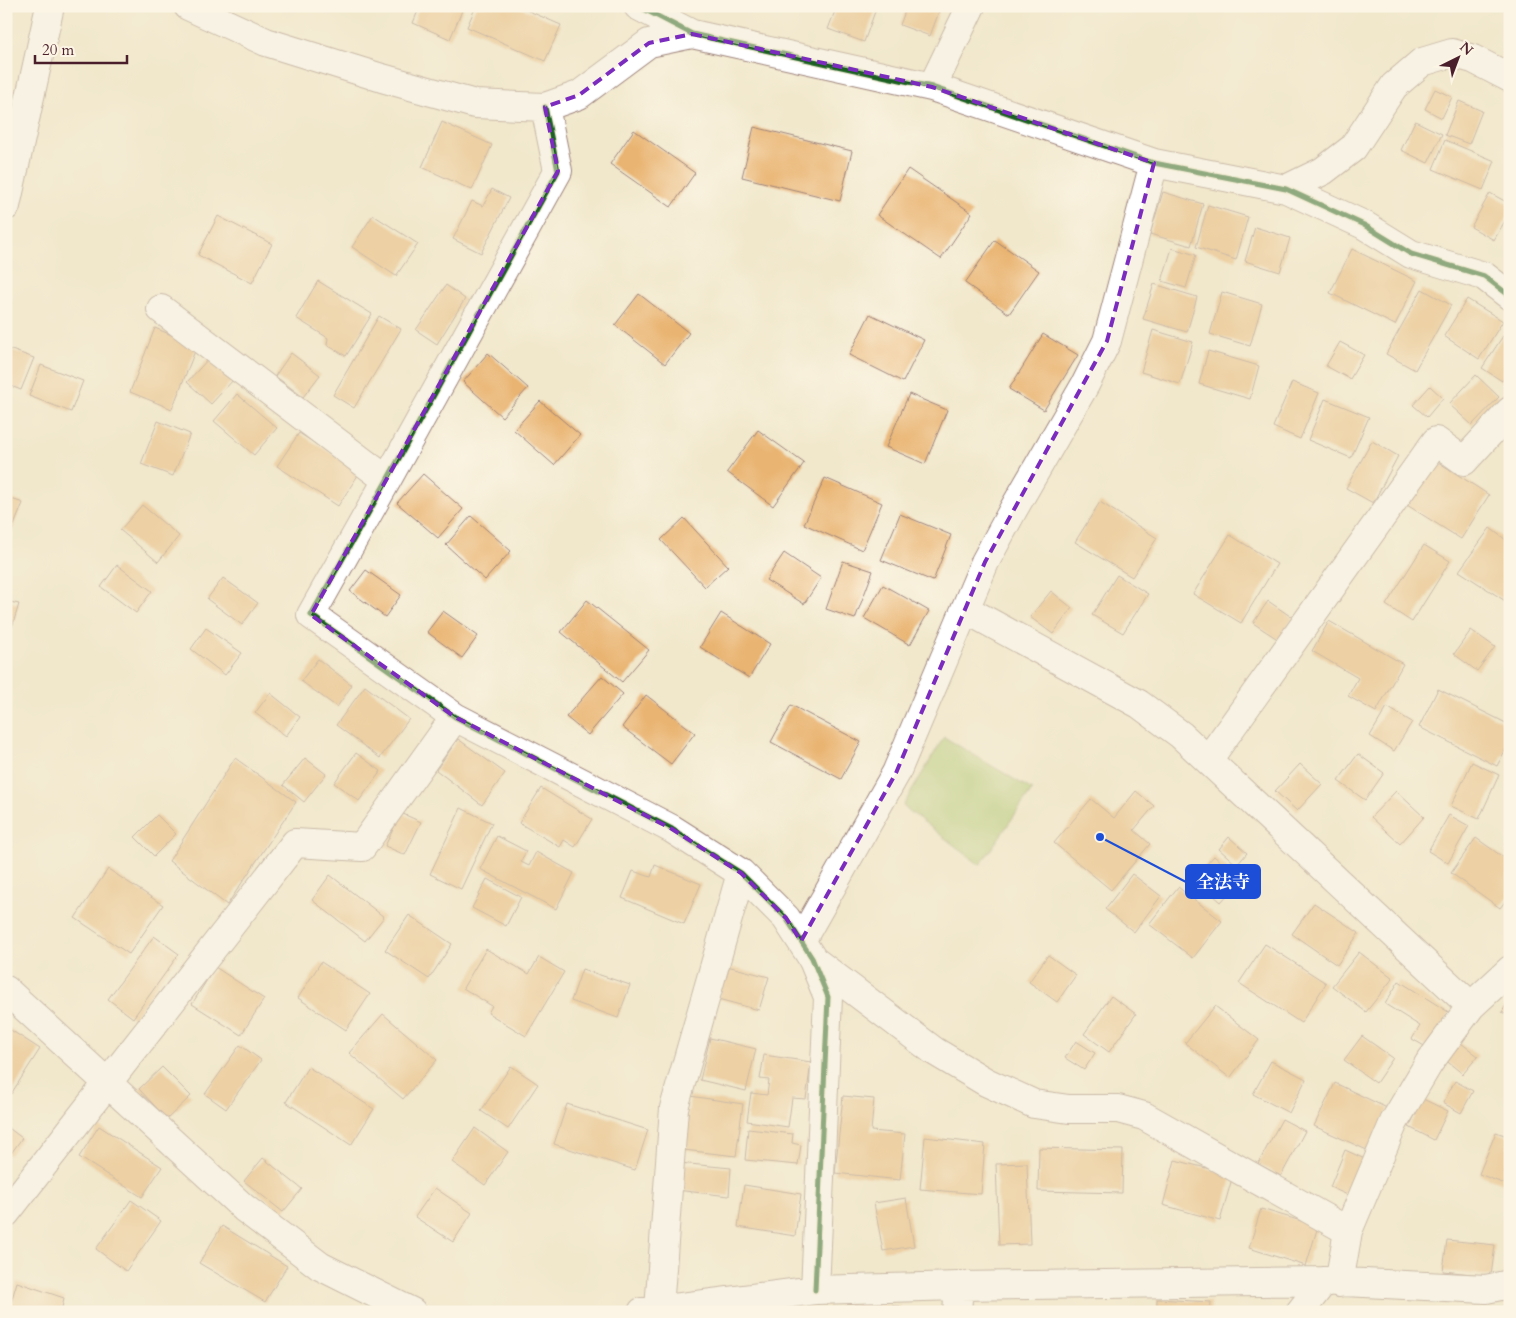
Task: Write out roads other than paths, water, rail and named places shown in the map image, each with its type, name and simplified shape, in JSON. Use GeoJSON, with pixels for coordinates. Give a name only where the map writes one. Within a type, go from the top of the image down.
{"type":"FeatureCollection","features":[{"type":"Feature","properties":{"kind":"street"},"geometry":{"type":"LineString","coordinates":[[6,206],[50,6]]}},
{"type":"Feature","properties":{"kind":"street"},"geometry":{"type":"LineString","coordinates":[[188,6],[266,42],[382,78],[475,104],[545,107],[579,95],[648,43],[692,34]]}},
{"type":"Feature","properties":{"kind":"street"},"geometry":{"type":"LineString","coordinates":[[638,6],[692,34],[932,87],[1154,163],[1286,189],[1364,225],[1411,254],[1484,276],[1510,296]]}},
{"type":"Feature","properties":{"kind":"street"},"geometry":{"type":"LineString","coordinates":[[932,87],[971,6]]}},
{"type":"Feature","properties":{"kind":"street"},"geometry":{"type":"LineString","coordinates":[[1286,189],[1323,171],[1353,148],[1394,86],[1422,62],[1452,53],[1473,59],[1510,78]]}},
{"type":"Feature","properties":{"kind":"street"},"geometry":{"type":"LineString","coordinates":[[545,107],[558,171],[311,615],[455,717],[672,829],[741,873],[786,918],[806,950],[828,997],[815,1290]]}},
{"type":"Feature","properties":{"kind":"street"},"geometry":{"type":"LineString","coordinates":[[806,950],[896,773],[985,562],[1085,385],[1107,341],[1154,163]]}},
{"type":"Feature","properties":{"kind":"street"},"geometry":{"type":"LineString","coordinates":[[161,309],[387,480]]}},
{"type":"Feature","properties":{"kind":"street"},"geometry":{"type":"LineString","coordinates":[[1208,760],[1436,442],[1464,461],[1510,411]]}},
{"type":"Feature","properties":{"kind":"street"},"geometry":{"type":"LineString","coordinates":[[965,609],[1139,704],[1181,735],[1471,1006]]}},
{"type":"Feature","properties":{"kind":"street"},"geometry":{"type":"LineString","coordinates":[[6,1213],[295,843],[362,847],[455,717]]}},
{"type":"Feature","properties":{"kind":"street"},"geometry":{"type":"LineString","coordinates":[[741,873],[674,1108],[650,1310],[815,1290],[958,1299],[1332,1282],[1486,1289],[1510,1284]]}},
{"type":"Feature","properties":{"kind":"street"},"geometry":{"type":"LineString","coordinates":[[806,950],[934,1051],[986,1082],[1034,1104],[1069,1109],[1118,1109],[1144,1116],[1348,1231]]}},
{"type":"Feature","properties":{"kind":"street"},"geometry":{"type":"LineString","coordinates":[[1300,1312],[1332,1282],[1348,1231],[1394,1122],[1429,1063],[1471,1006],[1510,970]]}},
{"type":"Feature","properties":{"kind":"street"},"geometry":{"type":"LineString","coordinates":[[6,990],[244,1208],[320,1266],[412,1312]]}},
{"type":"Feature","properties":{"kind":"place","name":"全法寺"},"geometry":{"type":"Point","coordinates":[1100,837]}}]}
